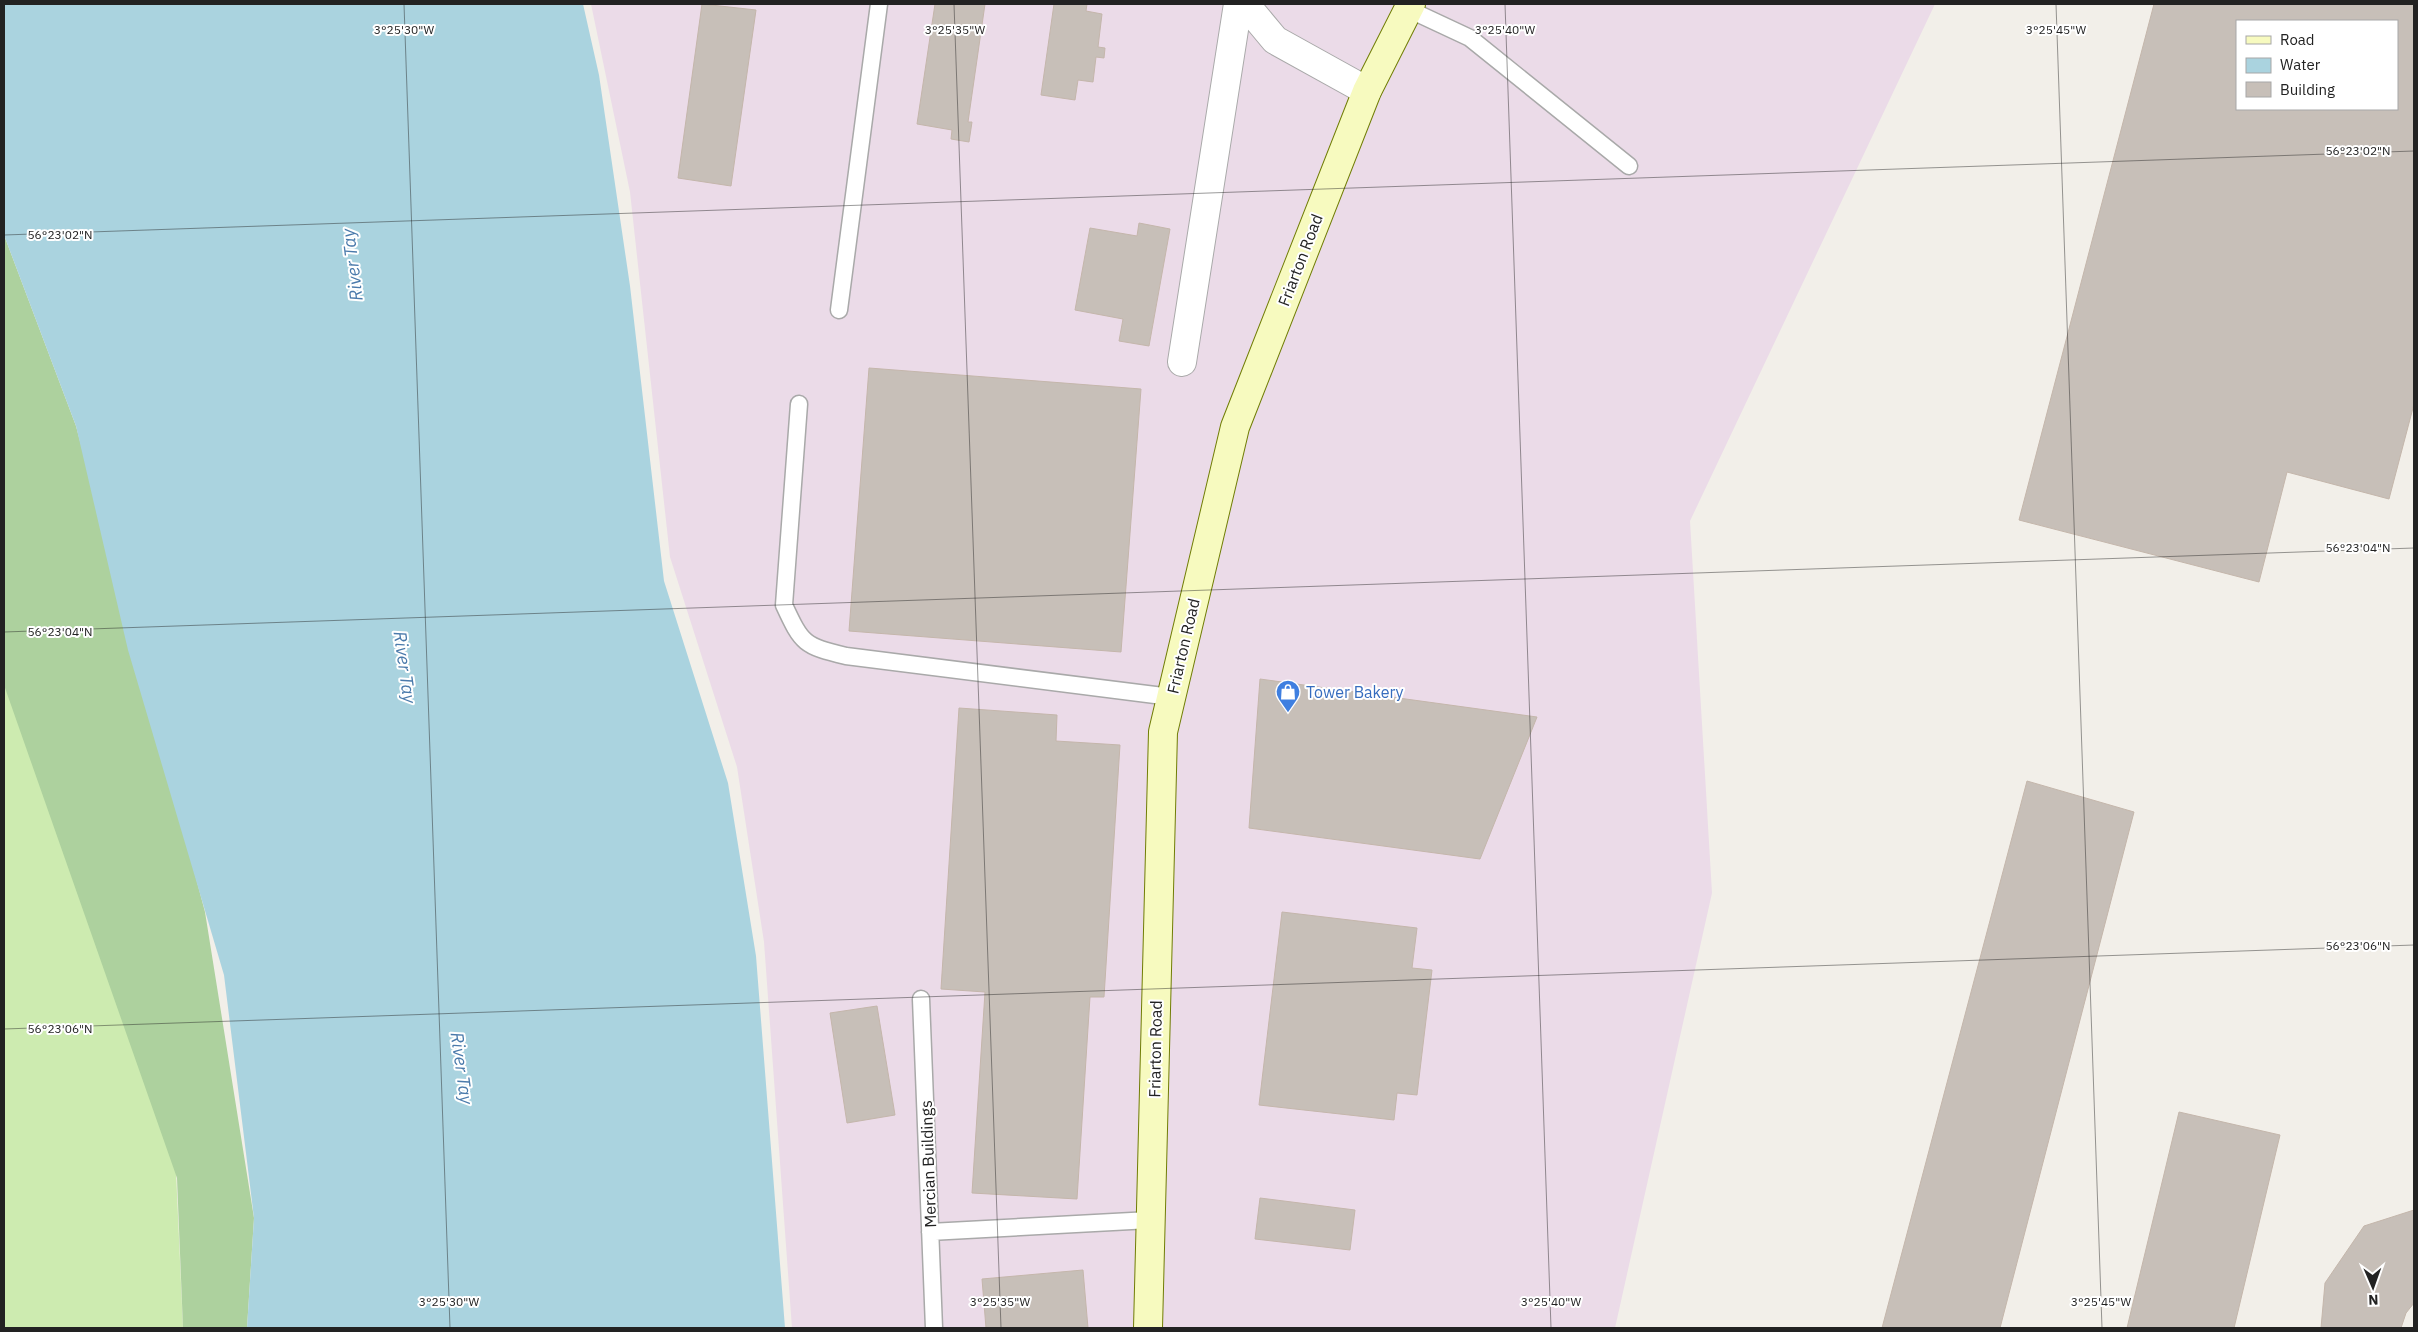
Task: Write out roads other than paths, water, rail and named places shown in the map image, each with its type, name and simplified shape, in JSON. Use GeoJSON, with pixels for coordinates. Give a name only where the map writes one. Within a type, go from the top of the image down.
{"type":"FeatureCollection","features":[{"type":"Feature","properties":{"kind":"street"},"geometry":{"type":"LineString","coordinates":[[1182,362],[1238,4]]}},
{"type":"Feature","properties":{"kind":"street"},"geometry":{"type":"LineString","coordinates":[[1245,4],[1275,40],[1366,91]]}},
{"type":"Feature","properties":{"kind":"street","name":"Friarton Road"},"geometry":{"type":"LineString","coordinates":[[1148,1328],[1162,732],[1235,427],[1366,91],[1410,6]]}},
{"type":"Feature","properties":{"kind":"lane"},"geometry":{"type":"LineString","coordinates":[[839,310],[879,4]]}},
{"type":"Feature","properties":{"kind":"lane"},"geometry":{"type":"LineString","coordinates":[[1410,6],[1470,38],[1629,166]]}},
{"type":"Feature","properties":{"kind":"lane"},"geometry":{"type":"LineString","coordinates":[[798,404],[784,605],[798,634],[815,649],[846,656],[1171,696]]}},
{"type":"Feature","properties":{"kind":"lane","name":"Mercian Buildings"},"geometry":{"type":"LineString","coordinates":[[921,999],[934,1328]]}},
{"type":"Feature","properties":{"kind":"lane"},"geometry":{"type":"LineString","coordinates":[[930,1232],[1150,1220]]}},
{"type":"Feature","properties":{"kind":"water","name":"River Tay"},"geometry":{"type":"Polygon","coordinates":[[[4,4],[583,4],[599,75],[630,286],[664,581],[728,783],[756,956],[785,1328],[247,1328],[254,1218],[224,975],[128,650],[76,426],[4,235],[4,4]]]}},
{"type":"Feature","properties":{"kind":"place","name":"Tower Bakery"},"geometry":{"type":"Point","coordinates":[1288,713]}}]}
